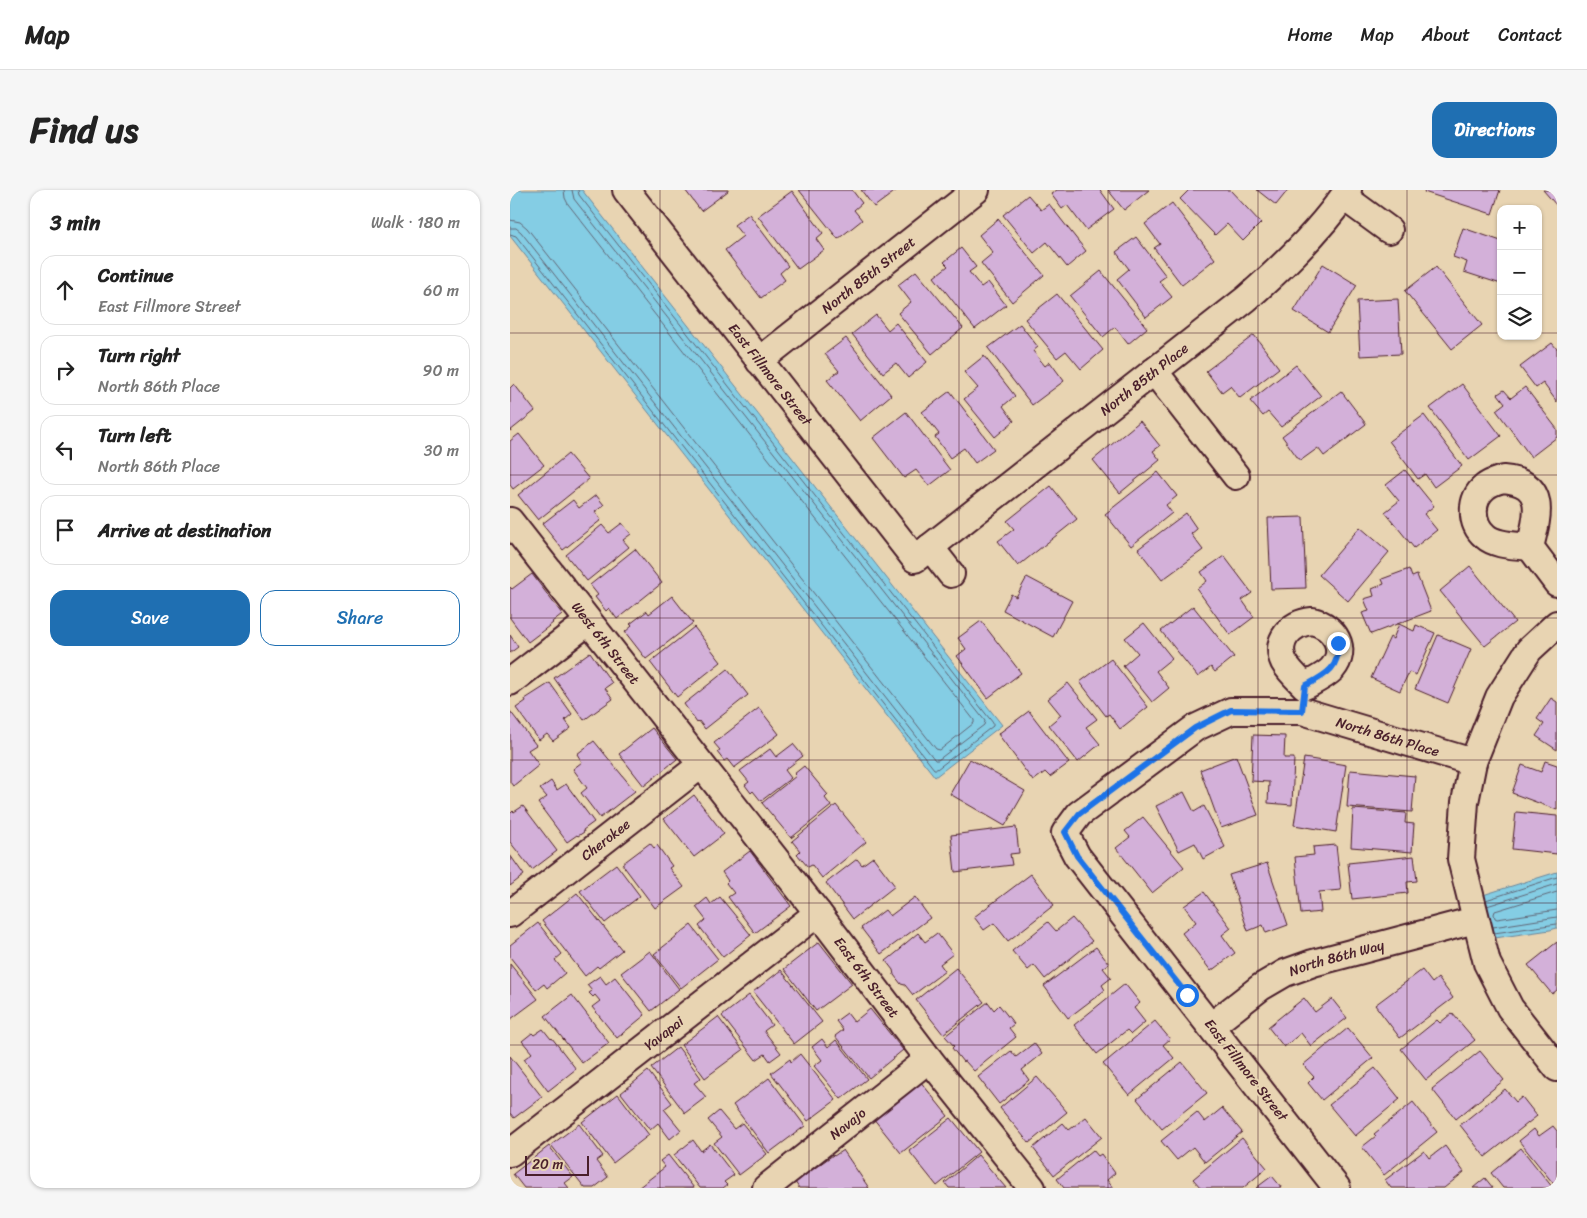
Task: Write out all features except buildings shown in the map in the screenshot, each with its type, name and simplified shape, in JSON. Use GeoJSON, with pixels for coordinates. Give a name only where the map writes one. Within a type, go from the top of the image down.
{"type":"FeatureCollection","features":[{"type":"Feature","properties":{"kind":"street","name":"East Fillmore Street"},"geometry":{"type":"LineString","coordinates":[[626,190],[759,361],[922,553]]}},
{"type":"Feature","properties":{"kind":"street","name":"North 85th Street"},"geometry":{"type":"LineString","coordinates":[[759,361],[976,190]]}},
{"type":"Feature","properties":{"kind":"street","name":"North 85th Place"},"geometry":{"type":"LineString","coordinates":[[922,553],[1272,277],[1319,229],[1346,193],[1390,230]]}},
{"type":"Feature","properties":{"kind":"street"},"geometry":{"type":"LineString","coordinates":[[1154,371],[1236,476]]}},
{"type":"Feature","properties":{"kind":"street","name":"West 6th Street"},"geometry":{"type":"LineString","coordinates":[[510,521],[701,765]]}},
{"type":"Feature","properties":{"kind":"street"},"geometry":{"type":"LineString","coordinates":[[1530,547],[1557,583]]}},
{"type":"Feature","properties":{"kind":"street"},"geometry":{"type":"LineString","coordinates":[[922,553],[951,574]]}},
{"type":"Feature","properties":{"kind":"street"},"geometry":{"type":"LineString","coordinates":[[510,682],[588,622]]}},
{"type":"Feature","properties":{"kind":"street"},"geometry":{"type":"LineString","coordinates":[[1557,624],[1529,650],[1498,697],[1473,762],[1465,802],[1461,859],[1487,963],[1510,1008],[1557,1068]]}},
{"type":"Feature","properties":{"kind":"street","name":"North 86th Place"},"geometry":{"type":"LineString","coordinates":[[1065,832],[1079,814],[1195,728],[1231,710],[1304,698],[1473,762]]}},
{"type":"Feature","properties":{"kind":"street","name":"East 6th Street"},"geometry":{"type":"LineString","coordinates":[[701,765],[818,913],[929,1059],[1032,1188]]}},
{"type":"Feature","properties":{"kind":"street","name":"Cherokee"},"geometry":{"type":"LineString","coordinates":[[510,914],[701,765]]}},
{"type":"Feature","properties":{"kind":"street","name":"East Fillmore Street"},"geometry":{"type":"LineString","coordinates":[[1065,832],[1077,856],[1337,1188]]}},
{"type":"Feature","properties":{"kind":"street","name":"Yavapai"},"geometry":{"type":"LineString","coordinates":[[510,1153],[818,913]]}},
{"type":"Feature","properties":{"kind":"street","name":"North 86th Way"},"geometry":{"type":"LineString","coordinates":[[1211,1026],[1261,987],[1285,973],[1313,963],[1475,920]]}},
{"type":"Feature","properties":{"kind":"street","name":"Navajo"},"geometry":{"type":"LineString","coordinates":[[767,1188],[929,1059]]}},
{"type":"Feature","properties":{"kind":"water"},"geometry":{"type":"Polygon","coordinates":[[[510,190],[582,190],[1002,725],[935,777],[510,236],[510,190]]]}},
{"type":"Feature","properties":{"kind":"water"},"geometry":{"type":"Polygon","coordinates":[[[1557,872],[1557,928],[1481,940],[1470,899],[1557,872]]]}},
{"type":"Feature","properties":{"kind":"route"},"geometry":{"type":"LineString","coordinates":[[1187,995],[1077,856],[1065,832],[1079,814],[1195,728],[1231,710],[1302,711],[1305,686],[1332,669],[1339,652],[1338,643]]}}]}
